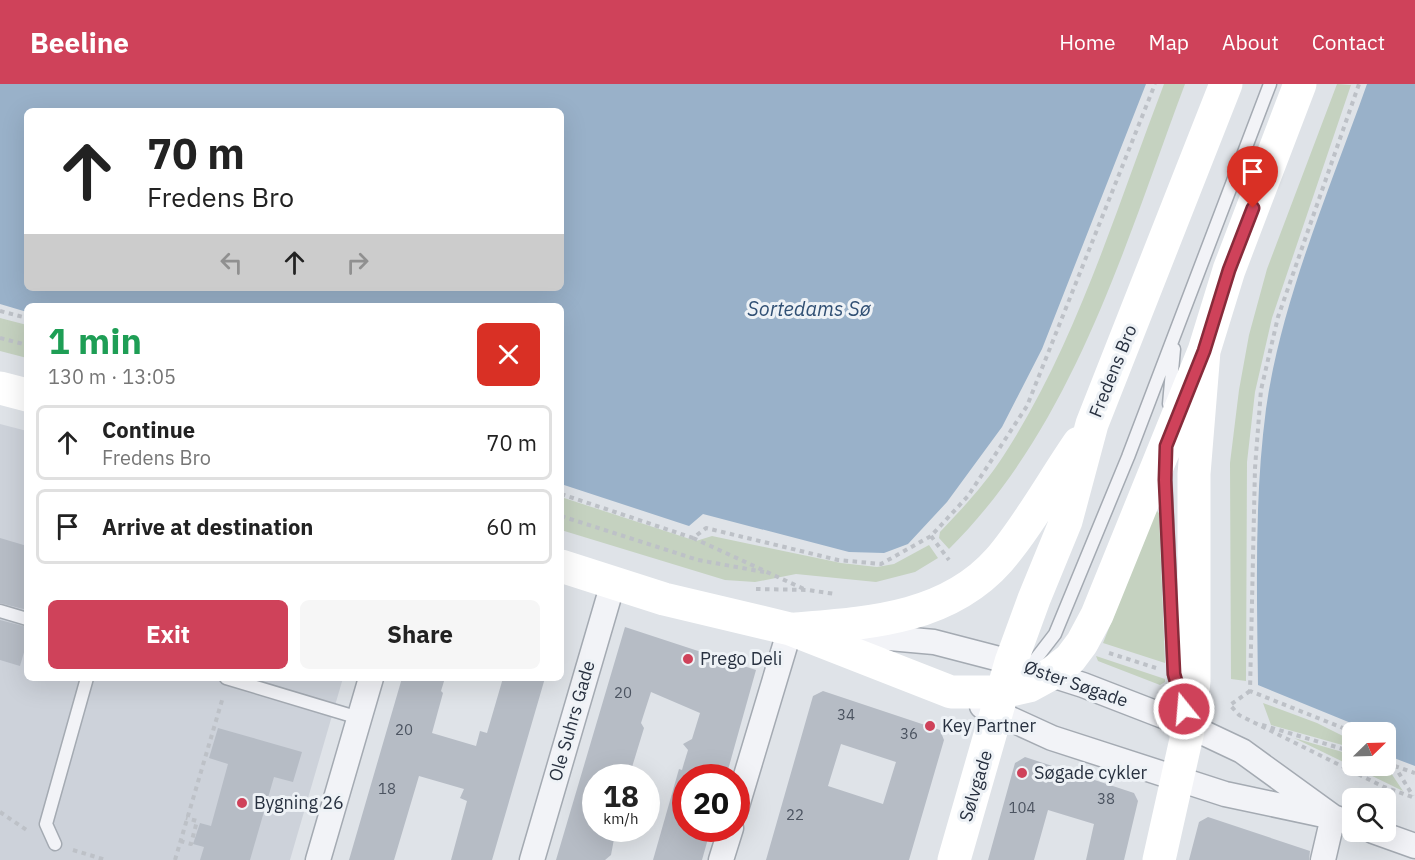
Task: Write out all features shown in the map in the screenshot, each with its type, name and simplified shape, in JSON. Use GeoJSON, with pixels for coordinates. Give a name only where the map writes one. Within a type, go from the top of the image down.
{"type":"FeatureCollection","features":[{"type":"Feature","properties":{"kind":"street","name":"Fredens Bro"},"geometry":{"type":"LineString","coordinates":[[1018,682],[1034,599],[1066,521],[1092,424],[1226,84]]}},
{"type":"Feature","properties":{"kind":"street"},"geometry":{"type":"LineString","coordinates":[[1018,682],[1070,659],[1082,644],[1097,615],[1204,351],[1229,270],[1300,84]]}},
{"type":"Feature","properties":{"kind":"street"},"geometry":{"type":"LineString","coordinates":[[1159,860],[1189,726],[1195,655],[1194,474],[1204,351]]}},
{"type":"Feature","properties":{"kind":"street"},"geometry":{"type":"LineString","coordinates":[[0,388],[24,394]]}},
{"type":"Feature","properties":{"kind":"street"},"geometry":{"type":"LineString","coordinates":[[750,764],[790,629],[893,618],[933,605],[968,587],[999,560],[1092,424]]}},
{"type":"Feature","properties":{"kind":"street","name":"Øster Søgade"},"geometry":{"type":"LineString","coordinates":[[564,567],[710,611],[790,629],[934,642],[1018,682],[1189,726],[1242,751],[1342,819]]}},
{"type":"Feature","properties":{"kind":"street","name":"Ole Suhrs Gade"},"geometry":{"type":"LineString","coordinates":[[532,860],[613,583]]}},
{"type":"Feature","properties":{"kind":"street","name":"Øster Søgade"},"geometry":{"type":"LineString","coordinates":[[790,629],[951,692],[1018,682]]}},
{"type":"Feature","properties":{"kind":"street"},"geometry":{"type":"LineString","coordinates":[[318,860],[369,681]]}},
{"type":"Feature","properties":{"kind":"street","name":"Øster Søgade"},"geometry":{"type":"LineString","coordinates":[[1018,682],[1052,738],[1225,794],[1342,820]]}},
{"type":"Feature","properties":{"kind":"street","name":"Sølvgade"},"geometry":{"type":"LineString","coordinates":[[954,860],[1018,682]]}},
{"type":"Feature","properties":{"kind":"street"},"geometry":{"type":"LineString","coordinates":[[1323,860],[1342,822]]}},
{"type":"Feature","properties":{"kind":"street"},"geometry":{"type":"LineString","coordinates":[[1396,839],[1415,846]]}},
{"type":"Feature","properties":{"kind":"street"},"geometry":{"type":"LineString","coordinates":[[721,860],[727,842]]}},
{"type":"Feature","properties":{"kind":"lane"},"geometry":{"type":"LineString","coordinates":[[1018,682],[1055,634],[1128,457],[1270,84]]}},
{"type":"Feature","properties":{"kind":"lane"},"geometry":{"type":"LineString","coordinates":[[1176,334],[1165,480],[1174,674],[1189,726]]}},
{"type":"Feature","properties":{"kind":"lane"},"geometry":{"type":"LineString","coordinates":[[0,611],[24,618]]}},
{"type":"Feature","properties":{"kind":"lane"},"geometry":{"type":"LineString","coordinates":[[55,844],[46,824],[86,681]]}},
{"type":"Feature","properties":{"kind":"lane"},"geometry":{"type":"LineString","coordinates":[[236,681],[359,718]]}},
{"type":"Feature","properties":{"kind":"path"},"geometry":{"type":"LineString","coordinates":[[693,538],[706,528],[838,560],[881,564],[931,536],[968,496],[1027,405],[1155,84]]}},
{"type":"Feature","properties":{"kind":"path"},"geometry":{"type":"LineString","coordinates":[[1250,692],[1255,468],[1261,390],[1278,317],[1359,84]]}},
{"type":"Feature","properties":{"kind":"path"},"geometry":{"type":"LineString","coordinates":[[0,311],[24,317]]}},
{"type":"Feature","properties":{"kind":"path"},"geometry":{"type":"LineString","coordinates":[[0,338],[24,344]]}},
{"type":"Feature","properties":{"kind":"path"},"geometry":{"type":"LineString","coordinates":[[564,495],[693,538],[808,590],[845,595]]}},
{"type":"Feature","properties":{"kind":"path"},"geometry":{"type":"LineString","coordinates":[[564,517],[698,560],[764,572]]}},
{"type":"Feature","properties":{"kind":"path"},"geometry":{"type":"LineString","coordinates":[[931,536],[949,560]]}},
{"type":"Feature","properties":{"kind":"path"},"geometry":{"type":"LineString","coordinates":[[1100,649],[1166,671]]}},
{"type":"Feature","properties":{"kind":"path"},"geometry":{"type":"LineString","coordinates":[[1250,692],[1230,705],[1239,715],[1374,783],[1415,798]]}},
{"type":"Feature","properties":{"kind":"path"},"geometry":{"type":"LineString","coordinates":[[1250,692],[1342,728]]}},
{"type":"Feature","properties":{"kind":"path"},"geometry":{"type":"LineString","coordinates":[[175,860],[220,708]]}},
{"type":"Feature","properties":{"kind":"path"},"geometry":{"type":"LineString","coordinates":[[1252,722],[1342,749]]}},
{"type":"Feature","properties":{"kind":"path"},"geometry":{"type":"LineString","coordinates":[[1396,766],[1415,773]]}},
{"type":"Feature","properties":{"kind":"path"},"geometry":{"type":"LineString","coordinates":[[1396,768],[1415,798]]}},
{"type":"Feature","properties":{"kind":"path"},"geometry":{"type":"LineString","coordinates":[[0,812],[32,833]]}},
{"type":"Feature","properties":{"kind":"path"},"geometry":{"type":"LineString","coordinates":[[180,841],[191,844],[195,833],[197,821],[186,818]]}},
{"type":"Feature","properties":{"kind":"path"},"geometry":{"type":"LineString","coordinates":[[55,844],[106,860]]}},
{"type":"Feature","properties":{"kind":"shaded area"},"geometry":{"type":"Polygon","coordinates":[[[0,424],[24,430],[24,681],[342,681],[290,860],[0,860],[0,424]]]}},
{"type":"Feature","properties":{"kind":"green space"},"geometry":{"type":"Polygon","coordinates":[[[1164,84],[1185,84],[1117,269],[1091,330],[1063,390],[1030,447],[993,500],[949,549],[939,538],[940,532],[974,495],[1004,455],[1053,367],[1112,227],[1164,84]]]}},
{"type":"Feature","properties":{"kind":"green space"},"geometry":{"type":"Polygon","coordinates":[[[1337,84],[1351,85],[1272,318],[1255,392],[1247,462],[1246,681],[1231,679],[1230,463],[1239,390],[1249,335],[1267,269],[1337,84]]]}},
{"type":"Feature","properties":{"kind":"green space"},"geometry":{"type":"Polygon","coordinates":[[[0,318],[24,324],[24,357],[0,351],[0,318]]]}},
{"type":"Feature","properties":{"kind":"green space"},"geometry":{"type":"Polygon","coordinates":[[[564,498],[696,541],[712,536],[841,563],[877,567],[894,564],[929,545],[938,558],[915,572],[876,582],[796,574],[755,582],[725,580],[564,531],[564,498]]]}},
{"type":"Feature","properties":{"kind":"green space"},"geometry":{"type":"Polygon","coordinates":[[[1156,510],[1159,513],[1165,663],[1103,643],[1156,510]]]}},
{"type":"Feature","properties":{"kind":"green space"},"geometry":{"type":"Polygon","coordinates":[[[1096,656],[1165,679],[1165,682],[1160,685],[1098,661],[1096,656]]]}},
{"type":"Feature","properties":{"kind":"green space"},"geometry":{"type":"Polygon","coordinates":[[[1263,703],[1317,723],[1342,736],[1342,745],[1271,725],[1263,703]]]}},
{"type":"Feature","properties":{"kind":"green space"},"geometry":{"type":"Polygon","coordinates":[[[1294,738],[1342,752],[1342,761],[1294,738]]]}},
{"type":"Feature","properties":{"kind":"green space"},"geometry":{"type":"Polygon","coordinates":[[[1372,776],[1393,776],[1403,791],[1372,776]]]}},
{"type":"Feature","properties":{"kind":"water","name":"Sortedams Sø"},"geometry":{"type":"Polygon","coordinates":[[[0,84],[1146,84],[1042,349],[1002,427],[947,502],[908,544],[884,553],[849,552],[703,514],[689,526],[564,485],[564,303],[24,303],[24,311],[0,304],[0,84]]]}},
{"type":"Feature","properties":{"kind":"water"},"geometry":{"type":"Polygon","coordinates":[[[1367,84],[1415,84],[1415,766],[1396,759],[1396,722],[1349,722],[1258,685],[1257,547],[1262,443],[1273,368],[1283,327],[1309,244],[1367,84]]]}},
{"type":"Feature","properties":{"kind":"building"},"geometry":{"type":"Polygon","coordinates":[[[0,538],[24,545],[24,609],[0,603],[0,538]]]}},
{"type":"Feature","properties":{"kind":"building"},"geometry":{"type":"Polygon","coordinates":[[[0,620],[24,626],[24,652],[20,666],[0,660],[0,620]]]}},
{"type":"Feature","properties":{"kind":"building"},"geometry":{"type":"Polygon","coordinates":[[[625,627],[756,670],[730,764],[684,764],[688,750],[683,744],[692,739],[700,713],[651,692],[641,723],[644,728],[633,764],[584,764],[625,627]]]}},
{"type":"Feature","properties":{"kind":"building"},"geometry":{"type":"Polygon","coordinates":[[[401,681],[444,681],[432,733],[476,746],[480,731],[487,733],[502,681],[544,681],[492,860],[451,860],[467,801],[460,798],[464,789],[419,776],[394,860],[349,860],[401,681]]]}},
{"type":"Feature","properties":{"kind":"building"},"geometry":{"type":"Polygon","coordinates":[[[823,691],[940,730],[944,740],[909,860],[766,860],[813,696],[823,691]],[[841,744],[828,786],[883,804],[896,762],[841,744]]]}},
{"type":"Feature","properties":{"kind":"building","name":"Bygning 26"},"geometry":{"type":"Polygon","coordinates":[[[218,728],[302,752],[293,782],[274,777],[250,860],[200,860],[204,847],[193,844],[200,823],[211,826],[228,764],[209,758],[218,728]]]}},
{"type":"Feature","properties":{"kind":"building"},"geometry":{"type":"Polygon","coordinates":[[[1025,757],[1134,793],[1138,801],[1124,860],[1086,860],[1094,824],[1048,810],[1034,860],[988,860],[1015,763],[1025,757]]]}},
{"type":"Feature","properties":{"kind":"building"},"geometry":{"type":"Polygon","coordinates":[[[582,772],[582,842],[613,842],[611,855],[605,860],[556,860],[582,772]]]}},
{"type":"Feature","properties":{"kind":"building"},"geometry":{"type":"Polygon","coordinates":[[[672,794],[672,842],[707,842],[702,860],[653,860],[672,794]]]}},
{"type":"Feature","properties":{"kind":"building"},"geometry":{"type":"Polygon","coordinates":[[[1208,817],[1310,851],[1309,860],[1189,860],[1199,822],[1208,817]]]}},
{"type":"Feature","properties":{"kind":"place","name":"Prego Deli"},"geometry":{"type":"Point","coordinates":[688,659]}},
{"type":"Feature","properties":{"kind":"place","name":"Key Partner"},"geometry":{"type":"Point","coordinates":[930,726]}},
{"type":"Feature","properties":{"kind":"place","name":"Søgade cykler"},"geometry":{"type":"Point","coordinates":[1022,773]}},
{"type":"Feature","properties":{"kind":"place","name":"Bygning 26"},"geometry":{"type":"Point","coordinates":[242,803]}},
{"type":"Feature","properties":{"kind":"route"},"geometry":{"type":"LineString","coordinates":[[1184,709],[1174,674],[1165,480],[1166,446],[1204,351],[1229,270],[1253,208]]}}]}
